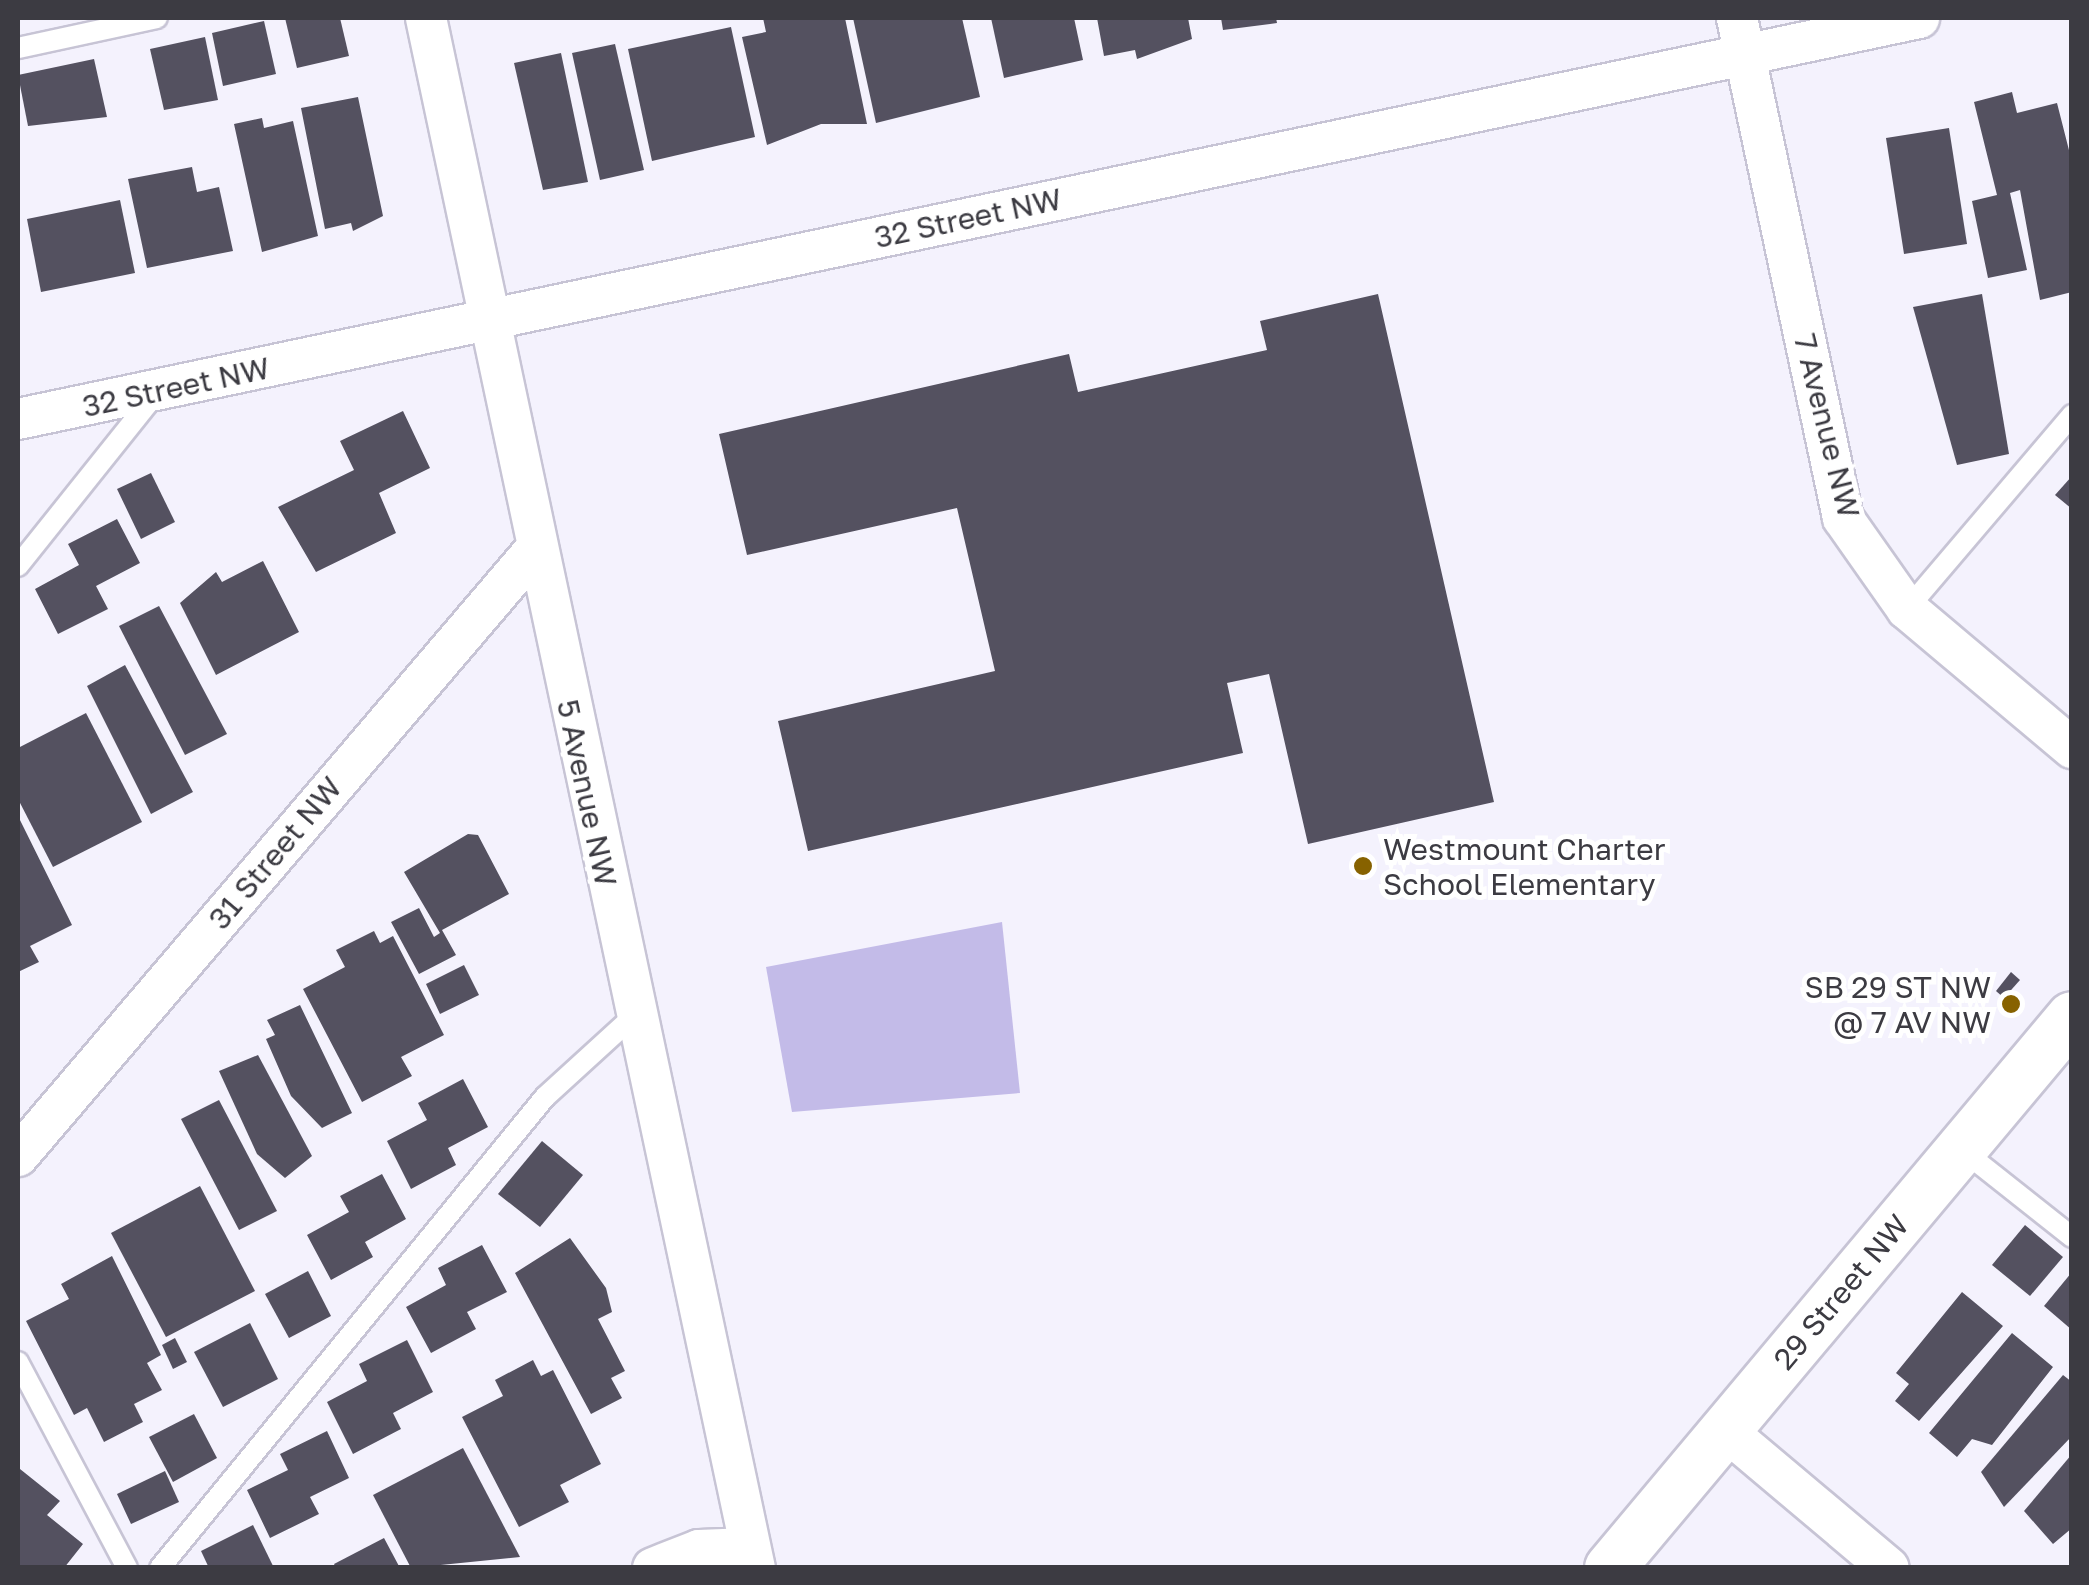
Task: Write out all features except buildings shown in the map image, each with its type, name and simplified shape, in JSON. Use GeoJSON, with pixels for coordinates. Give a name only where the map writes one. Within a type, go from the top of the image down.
{"type":"FeatureCollection","features":[{"type":"Feature","properties":{"kind":"street","name":"5 Avenue NW"},"geometry":{"type":"LineString","coordinates":[[426,18],[534,552],[752,1558]]}},
{"type":"Feature","properties":{"kind":"street","name":"32 Street NW"},"geometry":{"type":"LineString","coordinates":[[18,419],[489,322],[1741,35],[1919,18]]}},
{"type":"Feature","properties":{"kind":"street","name":"7 Avenue NW"},"geometry":{"type":"LineString","coordinates":[[1741,35],[1843,518],[1906,609],[2072,748]]}},
{"type":"Feature","properties":{"kind":"street","name":"31 Street NW"},"geometry":{"type":"LineString","coordinates":[[18,1156],[534,552]]}},
{"type":"Feature","properties":{"kind":"street","name":"29 Street NW"},"geometry":{"type":"LineString","coordinates":[[1610,1568],[2072,1017]]}},
{"type":"Feature","properties":{"kind":"street"},"geometry":{"type":"LineString","coordinates":[[1725,1430],[1889,1568]]}},
{"type":"Feature","properties":{"kind":"street"},"geometry":{"type":"LineString","coordinates":[[653,1568],[699,1550],[752,1558]]}},
{"type":"Feature","properties":{"kind":"lane"},"geometry":{"type":"LineString","coordinates":[[18,48],[157,18]]}},
{"type":"Feature","properties":{"kind":"lane"},"geometry":{"type":"LineString","coordinates":[[18,566],[158,392]]}},
{"type":"Feature","properties":{"kind":"lane"},"geometry":{"type":"LineString","coordinates":[[1906,609],[2072,414]]}},
{"type":"Feature","properties":{"kind":"lane"},"geometry":{"type":"LineString","coordinates":[[160,1568],[545,1097],[636,1014]]}},
{"type":"Feature","properties":{"kind":"lane"},"geometry":{"type":"LineString","coordinates":[[1961,1149],[2072,1237]]}},
{"type":"Feature","properties":{"kind":"lane"},"geometry":{"type":"LineString","coordinates":[[18,1362],[127,1568]]}},
{"type":"Feature","properties":{"kind":"shaded area"},"geometry":{"type":"Polygon","coordinates":[[[1002,922],[1020,1093],[792,1112],[766,967],[1002,922]]]}},
{"type":"Feature","properties":{"kind":"place","name":"Westmount Charter School Elementary"},"geometry":{"type":"Point","coordinates":[1363,866]}},
{"type":"Feature","properties":{"kind":"place","name":"SB 29 ST NW @ 7 AV NW"},"geometry":{"type":"Point","coordinates":[2011,1004]}}]}
